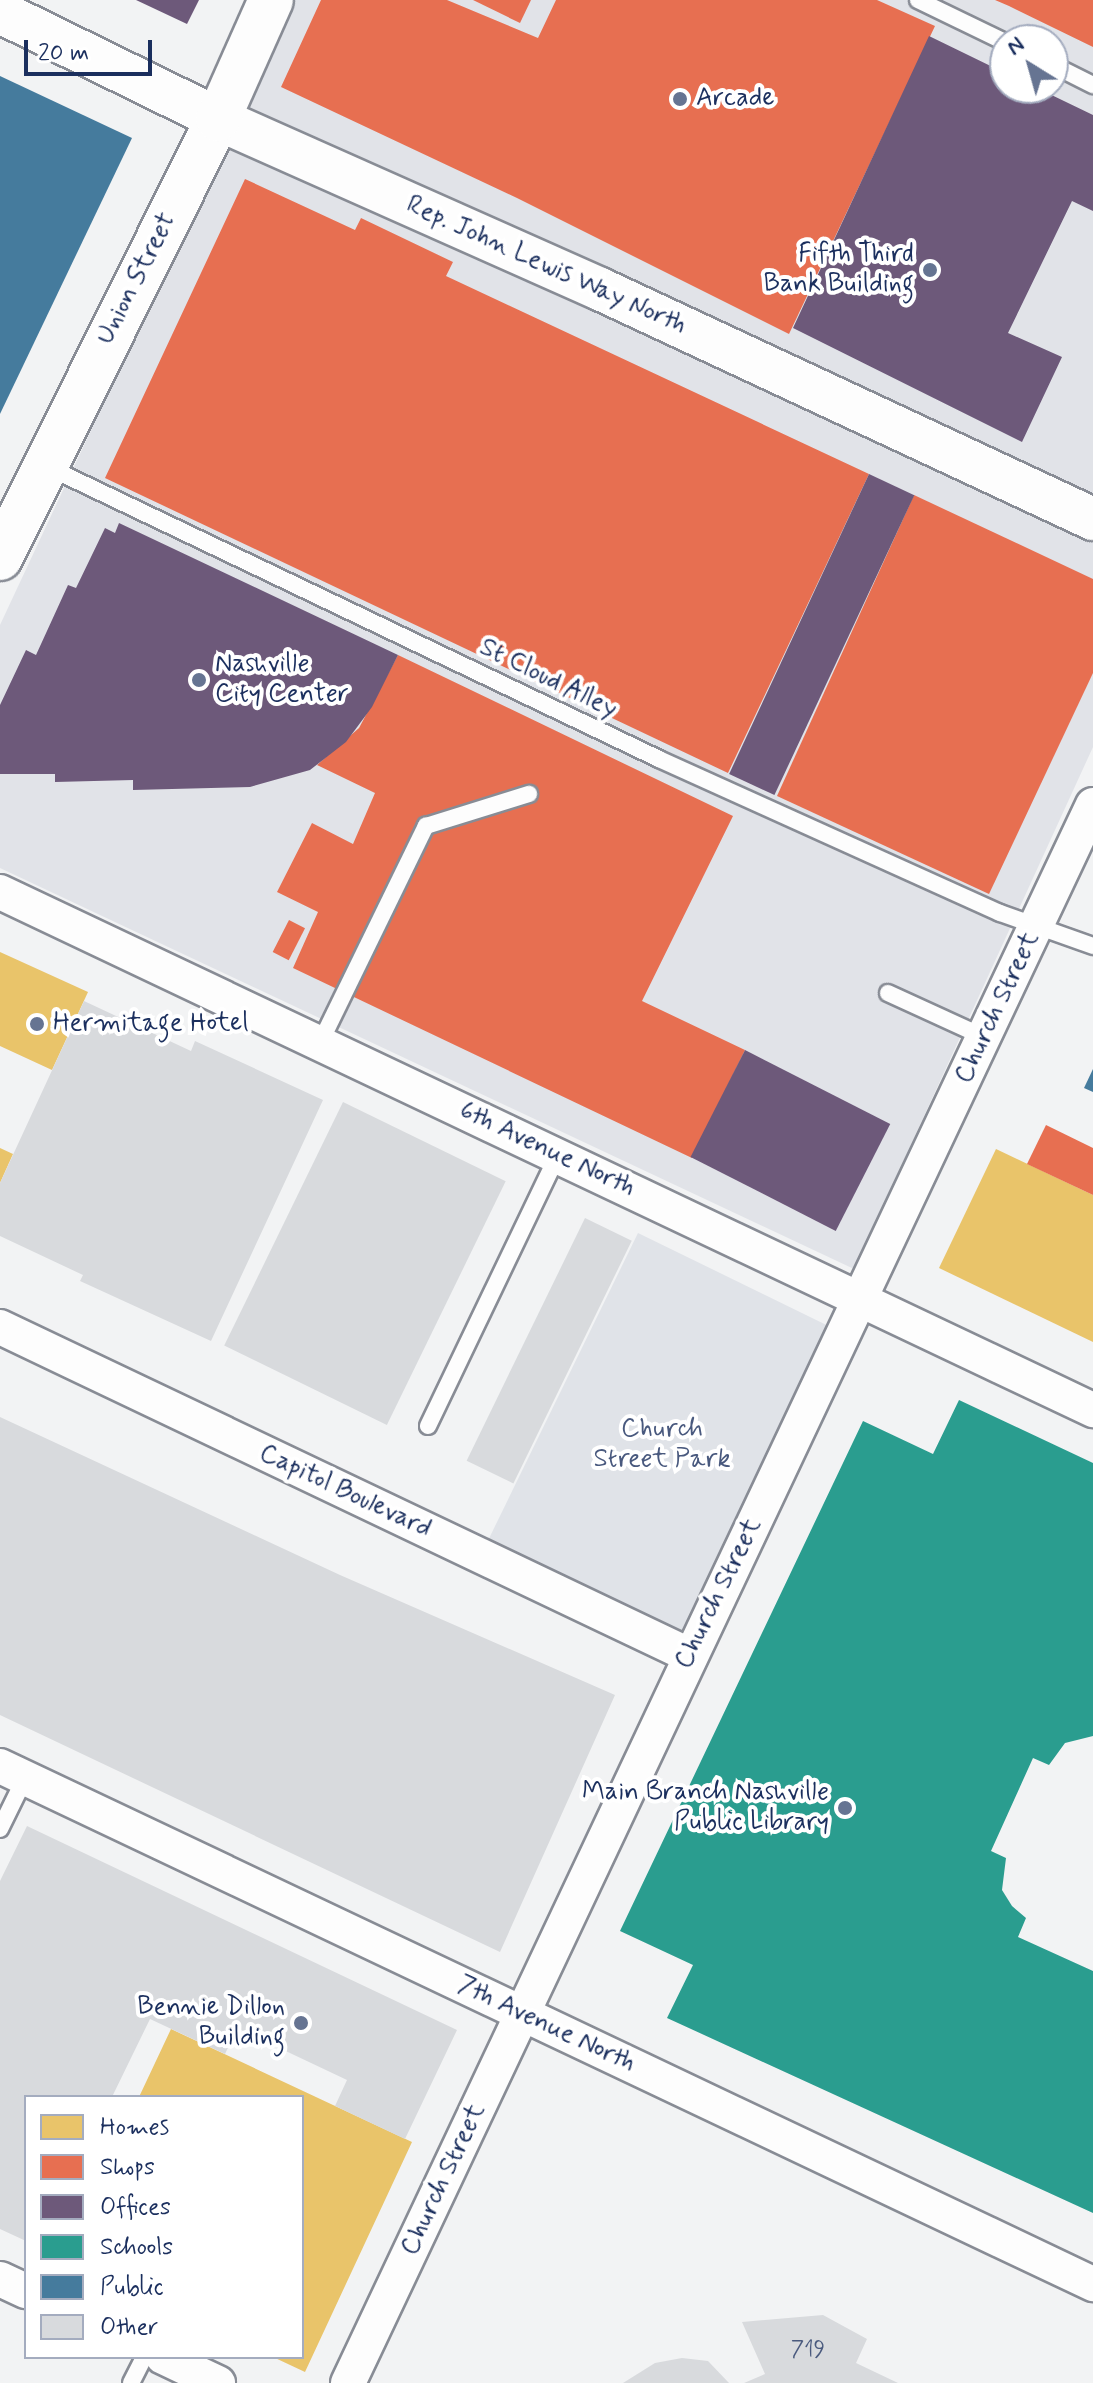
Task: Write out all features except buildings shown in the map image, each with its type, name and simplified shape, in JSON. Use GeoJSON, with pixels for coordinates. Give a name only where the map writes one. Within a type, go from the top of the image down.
{"type":"FeatureCollection","features":[{"type":"Feature","properties":{"kind":"main road","name":"Union Street"},"geometry":{"type":"LineString","coordinates":[[0,558],[218,119],[271,0]]}},
{"type":"Feature","properties":{"kind":"street","name":"Rep. John Lewis Way North"},"geometry":{"type":"LineString","coordinates":[[0,12],[218,119],[614,295],[1093,519]]}},
{"type":"Feature","properties":{"kind":"street","name":"Church Street"},"geometry":{"type":"LineString","coordinates":[[348,2383],[689,1655],[862,1299],[1093,805]]}},
{"type":"Feature","properties":{"kind":"street","name":"6th Avenue North"},"geometry":{"type":"LineString","coordinates":[[0,892],[1093,1410]]}},
{"type":"Feature","properties":{"kind":"street","name":"Capitol Boulevard"},"geometry":{"type":"LineString","coordinates":[[0,1327],[689,1655]]}},
{"type":"Feature","properties":{"kind":"street","name":"7th Avenue North"},"geometry":{"type":"LineString","coordinates":[[13,1772],[1093,2284]]}},
{"type":"Feature","properties":{"kind":"street"},"geometry":{"type":"LineString","coordinates":[[0,2279],[24,2290]]}},
{"type":"Feature","properties":{"kind":"street"},"geometry":{"type":"LineString","coordinates":[[167,2359],[218,2383]]}},
{"type":"Feature","properties":{"kind":"lane"},"geometry":{"type":"LineString","coordinates":[[918,0],[989,34]]}},
{"type":"Feature","properties":{"kind":"lane"},"geometry":{"type":"LineString","coordinates":[[1069,73],[1093,85]]}},
{"type":"Feature","properties":{"kind":"lane","name":"St Cloud Alley"},"geometry":{"type":"LineString","coordinates":[[44,464],[659,759],[1036,926],[1093,946]]}},
{"type":"Feature","properties":{"kind":"lane"},"geometry":{"type":"LineString","coordinates":[[320,1043],[426,826],[529,794]]}},
{"type":"Feature","properties":{"kind":"lane"},"geometry":{"type":"LineString","coordinates":[[888,993],[984,1037]]}},
{"type":"Feature","properties":{"kind":"lane"},"geometry":{"type":"LineString","coordinates":[[428,1426],[558,1155]]}},
{"type":"Feature","properties":{"kind":"lane"},"geometry":{"type":"LineString","coordinates":[[0,1829],[13,1772]]}},
{"type":"Feature","properties":{"kind":"lane"},"geometry":{"type":"LineString","coordinates":[[131,2383],[143,2359]]}},
{"type":"Feature","properties":{"kind":"shaded area"},"geometry":{"type":"Polygon","coordinates":[[[292,0],[1093,0],[1093,747],[854,1269],[0,868],[0,625],[292,0]]]}},
{"type":"Feature","properties":{"kind":"green space","name":"Church Street Park"},"geometry":{"type":"Polygon","coordinates":[[[638,1233],[844,1333],[686,1656],[481,1556],[638,1233]]]}},
{"type":"Feature","properties":{"kind":"place","name":"Arcade"},"geometry":{"type":"Point","coordinates":[680,99]}},
{"type":"Feature","properties":{"kind":"place","name":"Fifth Third Bank Building"},"geometry":{"type":"Point","coordinates":[930,270]}},
{"type":"Feature","properties":{"kind":"place","name":"Nashville City Center"},"geometry":{"type":"Point","coordinates":[199,680]}},
{"type":"Feature","properties":{"kind":"place","name":"Hermitage Hotel"},"geometry":{"type":"Point","coordinates":[37,1024]}},
{"type":"Feature","properties":{"kind":"place","name":"Main Branch Nashville Public Library"},"geometry":{"type":"Point","coordinates":[845,1808]}},
{"type":"Feature","properties":{"kind":"place","name":"Bennie Dillon Building"},"geometry":{"type":"Point","coordinates":[301,2023]}}]}
